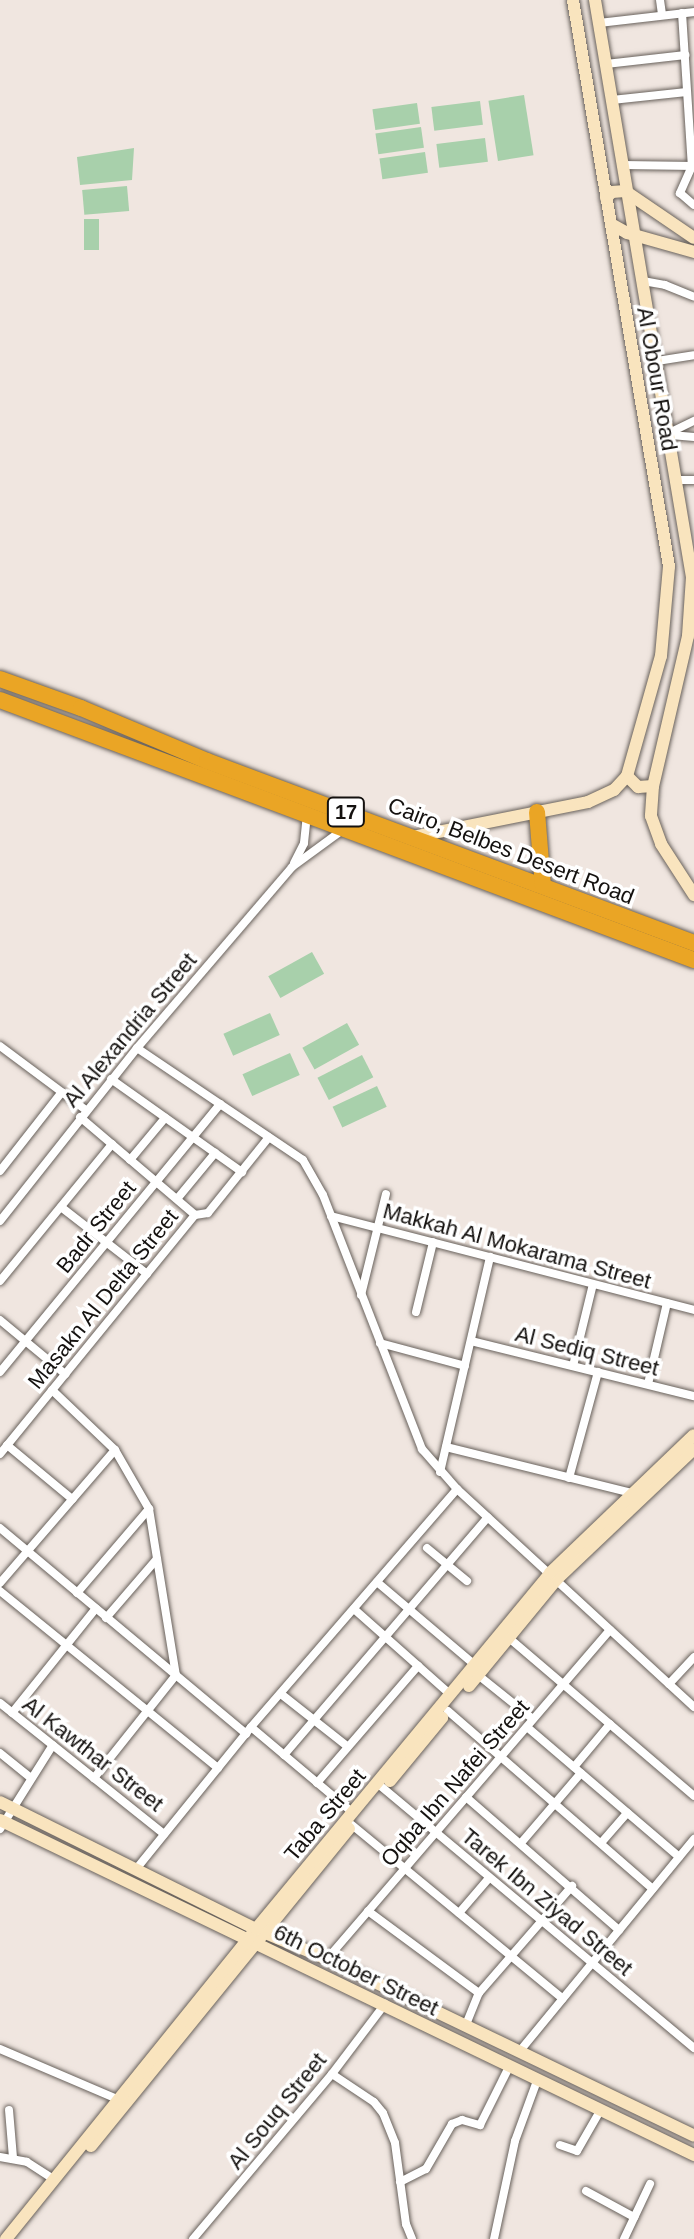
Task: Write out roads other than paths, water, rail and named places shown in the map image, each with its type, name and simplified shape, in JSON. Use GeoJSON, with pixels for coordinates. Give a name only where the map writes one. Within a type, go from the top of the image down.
{"type":"FeatureCollection","features":[{"type":"Feature","properties":{"kind":"highway","name":"Cairo, Belbes Desert Road"},"geometry":{"type":"LineString","coordinates":[[0,679],[81,708],[207,761],[694,943]]}},
{"type":"Feature","properties":{"kind":"highway","name":"Cairo, Belbes Desert Road"},"geometry":{"type":"LineString","coordinates":[[0,700],[694,960]]}},
{"type":"Feature","properties":{"kind":"highway"},"geometry":{"type":"LineString","coordinates":[[73,728],[82,722],[81,708]]}},
{"type":"Feature","properties":{"kind":"highway"},"geometry":{"type":"LineString","coordinates":[[105,741],[105,731],[114,722]]}},
{"type":"Feature","properties":{"kind":"highway"},"geometry":{"type":"LineString","coordinates":[[537,812],[543,886]]}},
{"type":"Feature","properties":{"kind":"street","name":"Al Obour Road"},"geometry":{"type":"LineString","coordinates":[[573,0],[669,566],[661,656],[627,776]]}},
{"type":"Feature","properties":{"kind":"street","name":"Al Obour Road"},"geometry":{"type":"LineString","coordinates":[[595,0],[692,577],[691,636],[653,786],[651,816],[655,830],[694,895]]}},
{"type":"Feature","properties":{"kind":"street"},"geometry":{"type":"LineString","coordinates":[[660,0],[662,15]]}},
{"type":"Feature","properties":{"kind":"street"},"geometry":{"type":"LineString","coordinates":[[599,23],[694,12]]}},
{"type":"Feature","properties":{"kind":"street"},"geometry":{"type":"LineString","coordinates":[[682,13],[688,61],[687,92],[693,166],[680,193],[694,205]]}},
{"type":"Feature","properties":{"kind":"street"},"geometry":{"type":"LineString","coordinates":[[606,64],[688,61]]}},
{"type":"Feature","properties":{"kind":"street"},"geometry":{"type":"LineString","coordinates":[[612,100],[687,92]]}},
{"type":"Feature","properties":{"kind":"street"},"geometry":{"type":"LineString","coordinates":[[623,165],[693,166]]}},
{"type":"Feature","properties":{"kind":"street"},"geometry":{"type":"LineString","coordinates":[[606,198],[616,191],[628,194],[694,238]]}},
{"type":"Feature","properties":{"kind":"street"},"geometry":{"type":"LineString","coordinates":[[611,224],[635,235],[694,252]]}},
{"type":"Feature","properties":{"kind":"street"},"geometry":{"type":"LineString","coordinates":[[643,281],[665,285],[694,297]]}},
{"type":"Feature","properties":{"kind":"street"},"geometry":{"type":"LineString","coordinates":[[657,361],[694,355]]}},
{"type":"Feature","properties":{"kind":"street"},"geometry":{"type":"LineString","coordinates":[[669,434],[694,421]]}},
{"type":"Feature","properties":{"kind":"street"},"geometry":{"type":"LineString","coordinates":[[669,434],[694,437]]}},
{"type":"Feature","properties":{"kind":"street"},"geometry":{"type":"LineString","coordinates":[[677,480],[694,480]]}},
{"type":"Feature","properties":{"kind":"street"},"geometry":{"type":"LineString","coordinates":[[413,837],[597,799],[627,776],[638,787],[653,786]]}},
{"type":"Feature","properties":{"kind":"street","name":"Al Alexandria Street"},"geometry":{"type":"LineString","coordinates":[[292,867],[304,843],[307,815]]}},
{"type":"Feature","properties":{"kind":"street","name":"Al Alexandria Street"},"geometry":{"type":"LineString","coordinates":[[0,1221],[111,1079],[292,867],[326,838],[344,828]]}},
{"type":"Feature","properties":{"kind":"street"},"geometry":{"type":"LineString","coordinates":[[0,1046],[62,1092],[112,1144],[195,1215]]}},
{"type":"Feature","properties":{"kind":"street"},"geometry":{"type":"LineString","coordinates":[[137,1048],[303,1160],[314,1174],[414,1432],[440,1472],[694,1707]]}},
{"type":"Feature","properties":{"kind":"street"},"geometry":{"type":"LineString","coordinates":[[111,1079],[242,1172]]}},
{"type":"Feature","properties":{"kind":"street"},"geometry":{"type":"LineString","coordinates":[[0,1171],[62,1092]]}},
{"type":"Feature","properties":{"kind":"street","name":"Badr Street"},"geometry":{"type":"LineString","coordinates":[[0,1372],[220,1104]]}},
{"type":"Feature","properties":{"kind":"street"},"geometry":{"type":"LineString","coordinates":[[130,1160],[165,1118]]}},
{"type":"Feature","properties":{"kind":"street","name":"Masakn Al Delta Street"},"geometry":{"type":"LineString","coordinates":[[0,1454],[195,1215],[208,1213],[269,1137]]}},
{"type":"Feature","properties":{"kind":"street"},"geometry":{"type":"LineString","coordinates":[[0,1281],[112,1144]]}},
{"type":"Feature","properties":{"kind":"street"},"geometry":{"type":"LineString","coordinates":[[177,1199],[215,1153]]}},
{"type":"Feature","properties":{"kind":"street"},"geometry":{"type":"LineString","coordinates":[[361,1295],[386,1194]]}},
{"type":"Feature","properties":{"kind":"street"},"geometry":{"type":"LineString","coordinates":[[61,1207],[147,1274]]}},
{"type":"Feature","properties":{"kind":"street","name":"Makkah Al Mokarama Street"},"geometry":{"type":"LineString","coordinates":[[331,1216],[694,1310]]}},
{"type":"Feature","properties":{"kind":"street"},"geometry":{"type":"LineString","coordinates":[[416,1312],[433,1242]]}},
{"type":"Feature","properties":{"kind":"street"},"geometry":{"type":"LineString","coordinates":[[440,1472],[490,1257]]}},
{"type":"Feature","properties":{"kind":"street"},"geometry":{"type":"LineString","coordinates":[[573,1366],[593,1284]]}},
{"type":"Feature","properties":{"kind":"street"},"geometry":{"type":"LineString","coordinates":[[648,1384],[667,1303]]}},
{"type":"Feature","properties":{"kind":"street"},"geometry":{"type":"LineString","coordinates":[[0,1320],[65,1374]]}},
{"type":"Feature","properties":{"kind":"street","name":"Al Sediq Street"},"geometry":{"type":"LineString","coordinates":[[471,1341],[694,1396]]}},
{"type":"Feature","properties":{"kind":"street"},"geometry":{"type":"LineString","coordinates":[[380,1343],[465,1366]]}},
{"type":"Feature","properties":{"kind":"street"},"geometry":{"type":"LineString","coordinates":[[569,1478],[598,1372]]}},
{"type":"Feature","properties":{"kind":"street"},"geometry":{"type":"LineString","coordinates":[[52,1390],[115,1450],[149,1509],[176,1675],[94,1778]]}},
{"type":"Feature","properties":{"kind":"street","name":"Taba Street"},"geometry":{"type":"LineString","coordinates":[[16,2239],[252,1942],[380,1786],[448,1711],[477,1670],[554,1576],[632,1493],[694,1435]]}},
{"type":"Feature","properties":{"kind":"street"},"geometry":{"type":"LineString","coordinates":[[7,1445],[72,1499]]}},
{"type":"Feature","properties":{"kind":"street"},"geometry":{"type":"LineString","coordinates":[[446,1447],[632,1493]]}},
{"type":"Feature","properties":{"kind":"street","name":"Taba Street"},"geometry":{"type":"LineString","coordinates":[[380,1786],[451,1695],[509,1638],[554,1576],[694,1449]]}},
{"type":"Feature","properties":{"kind":"street"},"geometry":{"type":"LineString","coordinates":[[0,1583],[115,1450]]}},
{"type":"Feature","properties":{"kind":"street"},"geometry":{"type":"LineString","coordinates":[[137,1868],[248,1731],[457,1489]]}},
{"type":"Feature","properties":{"kind":"street"},"geometry":{"type":"LineString","coordinates":[[77,1593],[149,1509]]}},
{"type":"Feature","properties":{"kind":"street"},"geometry":{"type":"LineString","coordinates":[[284,1755],[488,1517]]}},
{"type":"Feature","properties":{"kind":"street"},"geometry":{"type":"LineString","coordinates":[[0,1528],[176,1675],[284,1755],[405,1868],[563,1999]]}},
{"type":"Feature","properties":{"kind":"street"},"geometry":{"type":"LineString","coordinates":[[427,1548],[467,1581]]}},
{"type":"Feature","properties":{"kind":"street"},"geometry":{"type":"LineString","coordinates":[[106,1618],[157,1559]]}},
{"type":"Feature","properties":{"kind":"street"},"geometry":{"type":"LineString","coordinates":[[377,1582],[477,1670],[578,1770],[679,1857]]}},
{"type":"Feature","properties":{"kind":"street"},"geometry":{"type":"LineString","coordinates":[[0,1591],[218,1768]]}},
{"type":"Feature","properties":{"kind":"street"},"geometry":{"type":"LineString","coordinates":[[12,1713],[96,1608]]}},
{"type":"Feature","properties":{"kind":"street"},"geometry":{"type":"LineString","coordinates":[[354,1609],[451,1695]]}},
{"type":"Feature","properties":{"kind":"street","name":"Oqba Ibn Nafei Street"},"geometry":{"type":"LineString","coordinates":[[327,1959],[610,1630]]}},
{"type":"Feature","properties":{"kind":"street"},"geometry":{"type":"LineString","coordinates":[[509,1638],[694,1796]]}},
{"type":"Feature","properties":{"kind":"street"},"geometry":{"type":"LineString","coordinates":[[669,1684],[694,1657]]}},
{"type":"Feature","properties":{"kind":"street"},"geometry":{"type":"LineString","coordinates":[[317,1783],[418,1666]]}},
{"type":"Feature","properties":{"kind":"street"},"geometry":{"type":"LineString","coordinates":[[281,1694],[348,1747]]}},
{"type":"Feature","properties":{"kind":"street","name":"Al Kawthar Street"},"geometry":{"type":"LineString","coordinates":[[0,1703],[164,1834]]}},
{"type":"Feature","properties":{"kind":"street"},"geometry":{"type":"LineString","coordinates":[[448,1711],[653,1889]]}},
{"type":"Feature","properties":{"kind":"street"},"geometry":{"type":"LineString","coordinates":[[521,1843],[555,1804],[610,1724]]}},
{"type":"Feature","properties":{"kind":"street"},"geometry":{"type":"LineString","coordinates":[[1,1824],[6,1804],[31,1778],[53,1745]]}},
{"type":"Feature","properties":{"kind":"street"},"geometry":{"type":"LineString","coordinates":[[0,1753],[31,1778]]}},
{"type":"Feature","properties":{"kind":"street","name":"Tarek Ibn Ziyad Street"},"geometry":{"type":"LineString","coordinates":[[380,1786],[694,2048]]}},
{"type":"Feature","properties":{"kind":"street"},"geometry":{"type":"LineString","coordinates":[[466,1797],[619,1930]]}},
{"type":"Feature","properties":{"kind":"street","name":"6th October Street"},"geometry":{"type":"LineString","coordinates":[[6,1804],[261,1931],[327,1959],[694,2136]]}},
{"type":"Feature","properties":{"kind":"street"},"geometry":{"type":"LineString","coordinates":[[601,1843],[627,1813]]}},
{"type":"Feature","properties":{"kind":"street","name":"6th October Street"},"geometry":{"type":"LineString","coordinates":[[1,1824],[385,2004],[537,2081],[694,2155]]}},
{"type":"Feature","properties":{"kind":"street"},"geometry":{"type":"LineString","coordinates":[[519,2052],[694,1839]]}},
{"type":"Feature","properties":{"kind":"street"},"geometry":{"type":"LineString","coordinates":[[459,1913],[489,1878]]}},
{"type":"Feature","properties":{"kind":"street"},"geometry":{"type":"LineString","coordinates":[[465,2027],[479,1993],[572,1886]]}},
{"type":"Feature","properties":{"kind":"street"},"geometry":{"type":"LineString","coordinates":[[368,1911],[479,1993]]}},
{"type":"Feature","properties":{"kind":"street","name":"Taba Street"},"geometry":{"type":"LineString","coordinates":[[6,2239],[117,2099],[252,1942]]}},
{"type":"Feature","properties":{"kind":"street","name":"Al Souq Street"},"geometry":{"type":"LineString","coordinates":[[193,2239],[332,2074],[385,2004]]}},
{"type":"Feature","properties":{"kind":"street"},"geometry":{"type":"LineString","coordinates":[[414,2020],[423,2006]]}},
{"type":"Feature","properties":{"kind":"street"},"geometry":{"type":"LineString","coordinates":[[0,2049],[117,2099]]}},
{"type":"Feature","properties":{"kind":"street"},"geometry":{"type":"LineString","coordinates":[[0,2056],[15,2054]]}},
{"type":"Feature","properties":{"kind":"street"},"geometry":{"type":"LineString","coordinates":[[400,2182],[426,2169],[452,2124],[462,2120],[480,2125],[509,2067]]}},
{"type":"Feature","properties":{"kind":"street"},"geometry":{"type":"LineString","coordinates":[[332,2074],[374,2102],[383,2113],[395,2143],[406,2224],[412,2239]]}},
{"type":"Feature","properties":{"kind":"street"},"geometry":{"type":"LineString","coordinates":[[494,2239],[515,2141],[537,2081]]}},
{"type":"Feature","properties":{"kind":"street"},"geometry":{"type":"LineString","coordinates":[[9,2110],[13,2158]]}},
{"type":"Feature","properties":{"kind":"street"},"geometry":{"type":"LineString","coordinates":[[560,2145],[577,2151],[600,2111]]}},
{"type":"Feature","properties":{"kind":"street"},"geometry":{"type":"LineString","coordinates":[[0,2157],[13,2158],[39,2168],[55,2180]]}},
{"type":"Feature","properties":{"kind":"street"},"geometry":{"type":"LineString","coordinates":[[624,2239],[650,2184]]}},
{"type":"Feature","properties":{"kind":"street"},"geometry":{"type":"LineString","coordinates":[[586,2191],[634,2217]]}}]}
